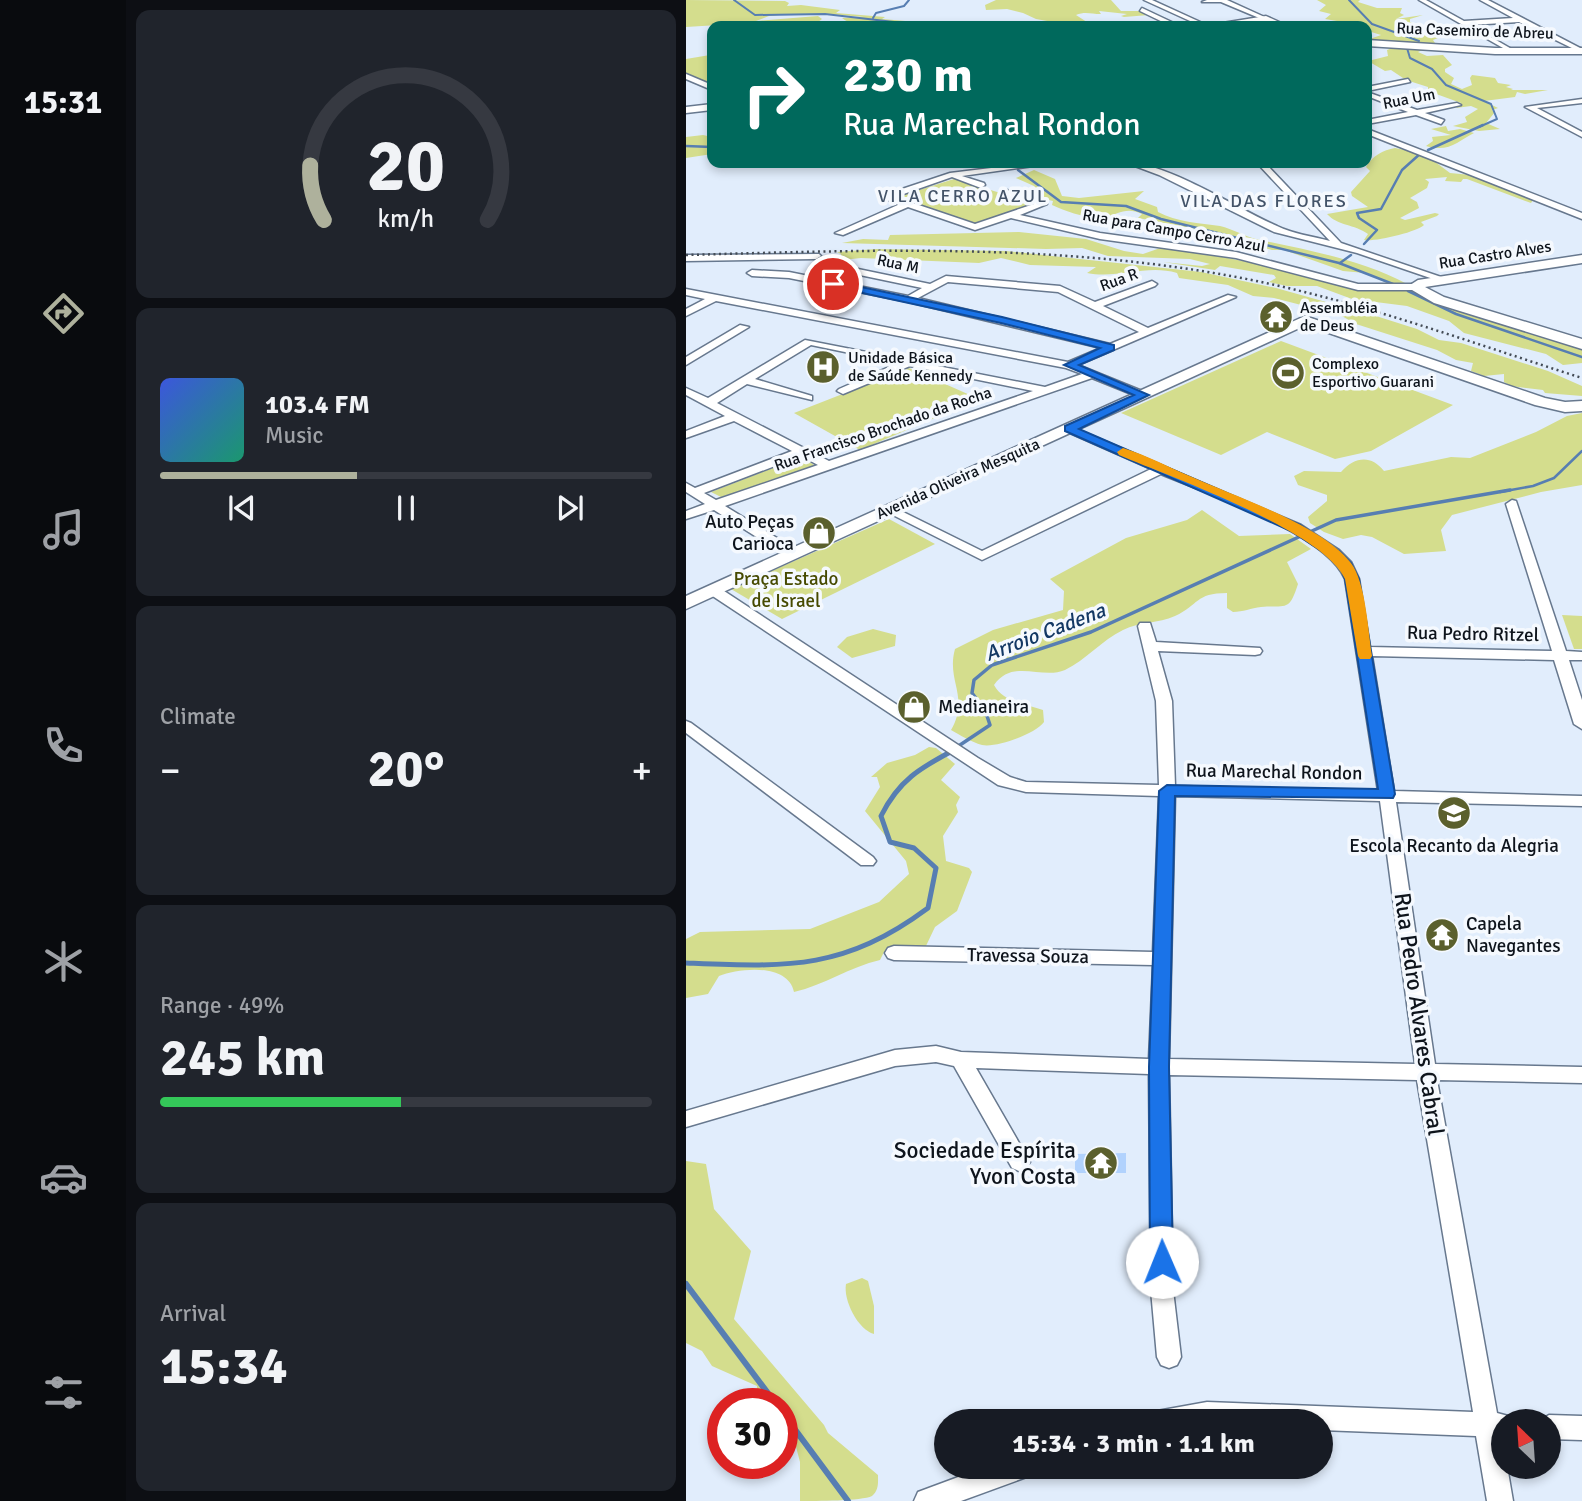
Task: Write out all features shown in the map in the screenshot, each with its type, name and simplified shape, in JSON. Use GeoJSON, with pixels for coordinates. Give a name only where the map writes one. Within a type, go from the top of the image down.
{"type":"FeatureCollection","features":[{"type":"Feature","properties":{"kind":"street"},"geometry":{"type":"LineString","coordinates":[[1147,0],[1196,21]]}},
{"type":"Feature","properties":{"kind":"street"},"geometry":{"type":"LineString","coordinates":[[1205,2],[1222,0],[1271,21]]}},
{"type":"Feature","properties":{"kind":"street"},"geometry":{"type":"LineString","coordinates":[[1422,0],[1512,51]]}},
{"type":"Feature","properties":{"kind":"street"},"geometry":{"type":"LineString","coordinates":[[1483,0],[1579,52]]}},
{"type":"Feature","properties":{"kind":"street"},"geometry":{"type":"LineString","coordinates":[[1142,10],[1165,21]]}},
{"type":"Feature","properties":{"kind":"street"},"geometry":{"type":"LineString","coordinates":[[1249,21],[1266,19]]}},
{"type":"Feature","properties":{"kind":"street"},"geometry":{"type":"LineString","coordinates":[[1464,23],[1520,19]]}},
{"type":"Feature","properties":{"kind":"street","name":"Rua Casemiro de Abreu"},"geometry":{"type":"LineString","coordinates":[[1372,43],[1579,52]]}},
{"type":"Feature","properties":{"kind":"street"},"geometry":{"type":"LineString","coordinates":[[686,76],[707,86]]}},
{"type":"Feature","properties":{"kind":"street"},"geometry":{"type":"LineString","coordinates":[[1372,90],[1408,81]]}},
{"type":"Feature","properties":{"kind":"street"},"geometry":{"type":"LineString","coordinates":[[1372,93],[1441,122]]}},
{"type":"Feature","properties":{"kind":"street"},"geometry":{"type":"LineString","coordinates":[[1529,107],[1582,101]]}},
{"type":"Feature","properties":{"kind":"street","name":"Rua Um"},"geometry":{"type":"LineString","coordinates":[[1372,121],[1457,105]]}},
{"type":"Feature","properties":{"kind":"street"},"geometry":{"type":"LineString","coordinates":[[1529,107],[1582,135]]}},
{"type":"Feature","properties":{"kind":"street"},"geometry":{"type":"LineString","coordinates":[[686,110],[707,108]]}},
{"type":"Feature","properties":{"kind":"street"},"geometry":{"type":"LineString","coordinates":[[1372,133],[1582,216]]}},
{"type":"Feature","properties":{"kind":"street"},"geometry":{"type":"LineString","coordinates":[[1004,192],[1043,204],[975,227],[887,197],[950,175],[1008,168]]}},
{"type":"Feature","properties":{"kind":"street"},"geometry":{"type":"LineString","coordinates":[[1146,168],[1162,173],[1277,230],[1338,245],[1445,280]]}},
{"type":"Feature","properties":{"kind":"street"},"geometry":{"type":"LineString","coordinates":[[1266,168],[1338,245]]}},
{"type":"Feature","properties":{"kind":"street"},"geometry":{"type":"LineString","coordinates":[[950,175],[981,185]]}},
{"type":"Feature","properties":{"kind":"street"},"geometry":{"type":"LineString","coordinates":[[839,233],[908,204]]}},
{"type":"Feature","properties":{"kind":"street","name":"Rua para Campo Cerro Azul"},"geometry":{"type":"LineString","coordinates":[[1011,215],[1100,236],[1236,255],[1358,287],[1414,287]]}},
{"type":"Feature","properties":{"kind":"street"},"geometry":{"type":"LineString","coordinates":[[686,258],[816,256]]}},
{"type":"Feature","properties":{"kind":"street","name":"Rua Castro Alves"},"geometry":{"type":"LineString","coordinates":[[1414,287],[1582,259]]}},
{"type":"Feature","properties":{"kind":"street","name":"Rua M"},"geometry":{"type":"LineString","coordinates":[[858,272],[931,287]]}},
{"type":"Feature","properties":{"kind":"street"},"geometry":{"type":"LineString","coordinates":[[752,273],[789,275],[909,299],[1110,347]]}},
{"type":"Feature","properties":{"kind":"street"},"geometry":{"type":"LineString","coordinates":[[909,299],[946,279],[1060,289],[1146,331]]}},
{"type":"Feature","properties":{"kind":"street","name":"Rua R"},"geometry":{"type":"LineString","coordinates":[[1096,305],[1152,285]]}},
{"type":"Feature","properties":{"kind":"street"},"geometry":{"type":"LineString","coordinates":[[1414,287],[1439,300],[1582,344]]}},
{"type":"Feature","properties":{"kind":"street"},"geometry":{"type":"LineString","coordinates":[[686,292],[1069,365],[1143,395]]}},
{"type":"Feature","properties":{"kind":"street"},"geometry":{"type":"LineString","coordinates":[[686,313],[716,296]]}},
{"type":"Feature","properties":{"kind":"street"},"geometry":{"type":"LineString","coordinates":[[1069,365],[1231,297]]}},
{"type":"Feature","properties":{"kind":"street"},"geometry":{"type":"LineString","coordinates":[[1305,320],[1541,402],[1566,407],[1582,406]]}},
{"type":"Feature","properties":{"kind":"street","name":"Avenida Oliveira Mesquita"},"geometry":{"type":"LineString","coordinates":[[686,603],[1305,320]]}},
{"type":"Feature","properties":{"kind":"street"},"geometry":{"type":"LineString","coordinates":[[686,362],[744,327]]}},
{"type":"Feature","properties":{"kind":"street"},"geometry":{"type":"LineString","coordinates":[[708,403],[809,342],[1044,391]]}},
{"type":"Feature","properties":{"kind":"street"},"geometry":{"type":"LineString","coordinates":[[843,391],[910,362]]}},
{"type":"Feature","properties":{"kind":"street","name":"Rua Francisco Brochado da Rocha"},"geometry":{"type":"LineString","coordinates":[[686,515],[1091,374]]}},
{"type":"Feature","properties":{"kind":"street"},"geometry":{"type":"LineString","coordinates":[[745,380],[808,398]]}},
{"type":"Feature","properties":{"kind":"street"},"geometry":{"type":"LineString","coordinates":[[686,391],[828,466]]}},
{"type":"Feature","properties":{"kind":"street"},"geometry":{"type":"LineString","coordinates":[[686,435],[734,416]]}},
{"type":"Feature","properties":{"kind":"street","name":"Rua Pedro Alvares Cabral"},"geometry":{"type":"LineString","coordinates":[[1069,429],[1296,528],[1317,540],[1346,565],[1352,579],[1387,794],[1426,1072],[1492,1409]]}},
{"type":"Feature","properties":{"kind":"street","name":"Rua Francisco Brochado da Rocha"},"geometry":{"type":"LineString","coordinates":[[690,489],[802,452]]}},
{"type":"Feature","properties":{"kind":"street"},"geometry":{"type":"LineString","coordinates":[[889,510],[982,556],[1161,469]]}},
{"type":"Feature","properties":{"kind":"street"},"geometry":{"type":"LineString","coordinates":[[690,489],[793,554]]}},
{"type":"Feature","properties":{"kind":"street"},"geometry":{"type":"LineString","coordinates":[[1511,504],[1582,724]]}},
{"type":"Feature","properties":{"kind":"street","name":"Rua Marechal Rondon"},"geometry":{"type":"LineString","coordinates":[[713,590],[972,761],[1004,781],[1026,787],[1582,801]]}},
{"type":"Feature","properties":{"kind":"street"},"geometry":{"type":"LineString","coordinates":[[1145,625],[1164,701],[1167,791],[1159,1067],[1162,1290],[1169,1357]]}},
{"type":"Feature","properties":{"kind":"street"},"geometry":{"type":"LineString","coordinates":[[1150,646],[1255,651]]}},
{"type":"Feature","properties":{"kind":"street","name":"Rua Pedro Ritzel"},"geometry":{"type":"LineString","coordinates":[[1364,651],[1582,656]]}},
{"type":"Feature","properties":{"kind":"street"},"geometry":{"type":"LineString","coordinates":[[686,726],[867,861]]}},
{"type":"Feature","properties":{"kind":"street","name":"Travessa Souza"},"geometry":{"type":"LineString","coordinates":[[894,953],[1162,959]]}},
{"type":"Feature","properties":{"kind":"street"},"geometry":{"type":"LineString","coordinates":[[686,1119],[895,1058],[936,1054],[961,1060],[1159,1067],[1582,1075]]}},
{"type":"Feature","properties":{"kind":"street"},"geometry":{"type":"LineString","coordinates":[[961,1060],[1019,1162]]}},
{"type":"Feature","properties":{"kind":"street"},"geometry":{"type":"LineString","coordinates":[[1333,1419],[1491,1425]]}},
{"type":"Feature","properties":{"kind":"street"},"geometry":{"type":"LineString","coordinates":[[1561,1427],[1582,1428]]}},
{"type":"Feature","properties":{"kind":"street"},"geometry":{"type":"LineString","coordinates":[[927,1501],[987,1479]]}},
{"type":"Feature","properties":{"kind":"street","name":"Rua Pedro Alvares Cabral"},"geometry":{"type":"LineString","coordinates":[[1499,1479],[1500,1501]]}},
{"type":"Feature","properties":{"kind":"green space"},"geometry":{"type":"Polygon","coordinates":[[[686,0],[785,1],[789,3],[787,6],[801,5],[840,10],[836,13],[905,21],[847,21],[842,18],[864,17],[790,14],[769,16],[756,21],[707,21],[707,26],[686,27],[686,0]]]}},
{"type":"Feature","properties":{"kind":"green space"},"geometry":{"type":"Polygon","coordinates":[[[996,0],[1111,0],[1121,11],[1140,11],[1149,15],[1124,17],[1121,16],[1127,14],[1099,11],[1101,14],[1076,15],[1085,21],[1047,21],[1007,9],[986,10],[985,5],[996,0]]]}},
{"type":"Feature","properties":{"kind":"green space"},"geometry":{"type":"Polygon","coordinates":[[[1317,0],[1360,0],[1358,2],[1377,8],[1402,8],[1400,13],[1404,15],[1396,19],[1423,15],[1410,19],[1410,22],[1443,36],[1433,40],[1435,43],[1431,45],[1372,40],[1381,35],[1372,32],[1372,21],[1325,19],[1331,14],[1319,11],[1326,5],[1317,0]]]}},
{"type":"Feature","properties":{"kind":"green space"},"geometry":{"type":"Polygon","coordinates":[[[818,16],[822,19],[819,21],[756,21],[818,16]]]}},
{"type":"Feature","properties":{"kind":"green space"},"geometry":{"type":"Polygon","coordinates":[[[1398,46],[1425,49],[1418,52],[1427,56],[1443,55],[1452,65],[1445,69],[1445,72],[1454,78],[1451,84],[1462,89],[1472,85],[1472,75],[1495,78],[1498,83],[1511,85],[1506,87],[1513,89],[1511,90],[1548,90],[1525,94],[1517,92],[1515,97],[1484,101],[1498,108],[1492,110],[1495,112],[1486,123],[1500,129],[1479,131],[1453,126],[1467,122],[1465,117],[1478,109],[1471,106],[1456,108],[1461,103],[1428,91],[1428,87],[1406,80],[1391,70],[1385,71],[1372,63],[1372,60],[1388,56],[1387,50],[1398,46]]]}},
{"type":"Feature","properties":{"kind":"green space"},"geometry":{"type":"Polygon","coordinates":[[[707,56],[707,84],[686,73],[686,59],[707,56]]]}},
{"type":"Feature","properties":{"kind":"green space"},"geometry":{"type":"Polygon","coordinates":[[[1446,126],[1448,131],[1460,129],[1474,133],[1447,147],[1426,146],[1433,141],[1432,137],[1451,135],[1431,129],[1446,126]]]}},
{"type":"Feature","properties":{"kind":"green space"},"geometry":{"type":"Polygon","coordinates":[[[707,136],[707,155],[686,158],[686,137],[707,136]]]}},
{"type":"Feature","properties":{"kind":"green space"},"geometry":{"type":"Polygon","coordinates":[[[1395,148],[1410,151],[1434,161],[1450,173],[1471,175],[1533,200],[1531,203],[1467,179],[1461,182],[1445,181],[1447,177],[1425,179],[1429,182],[1427,188],[1410,198],[1417,202],[1419,208],[1400,218],[1405,220],[1435,213],[1439,214],[1437,216],[1421,222],[1424,225],[1420,228],[1405,233],[1364,240],[1368,234],[1336,221],[1327,214],[1368,207],[1352,196],[1351,192],[1370,171],[1367,168],[1372,168],[1372,159],[1382,152],[1395,148]]]}},
{"type":"Feature","properties":{"kind":"green space"},"geometry":{"type":"Polygon","coordinates":[[[1034,170],[1055,179],[1062,196],[1079,198],[1144,191],[1135,199],[1157,207],[1158,212],[1172,218],[1220,226],[1256,239],[1314,251],[1371,268],[1407,284],[1389,284],[1365,273],[1343,271],[1284,250],[1272,250],[1206,231],[1138,218],[1142,214],[1136,212],[1084,216],[1052,205],[1053,201],[1044,199],[1034,186],[1016,178],[1034,170]]]}},
{"type":"Feature","properties":{"kind":"green space"},"geometry":{"type":"Polygon","coordinates":[[[954,179],[1037,204],[975,225],[894,198],[954,179]]]}},
{"type":"Feature","properties":{"kind":"green space"},"geometry":{"type":"Polygon","coordinates":[[[1019,232],[1086,239],[1143,254],[1166,246],[1278,268],[1362,291],[1409,290],[1439,304],[1582,347],[1582,363],[1563,365],[1546,354],[1464,333],[1449,321],[1407,306],[1352,299],[1317,286],[1287,286],[1269,282],[1276,278],[1274,275],[1220,266],[1215,270],[1163,262],[1202,266],[1210,264],[1190,259],[1108,256],[1082,248],[842,243],[863,239],[888,240],[890,235],[1019,232]]]}},
{"type":"Feature","properties":{"kind":"green space"},"geometry":{"type":"Polygon","coordinates":[[[876,249],[1006,251],[1201,272],[1276,288],[1376,316],[1417,329],[1439,340],[1461,343],[1548,371],[1582,386],[1582,396],[1545,393],[1543,390],[1511,386],[1504,382],[1504,374],[1484,376],[1471,371],[1473,363],[1456,360],[1437,350],[1356,324],[1340,315],[1274,298],[1253,296],[1228,285],[1179,278],[1177,273],[1155,270],[1087,273],[1096,267],[1030,265],[1001,258],[979,263],[861,258],[842,260],[841,254],[837,252],[876,249]]]}},
{"type":"Feature","properties":{"kind":"green space","name":"Complexo Esportivo Guarani"},"geometry":{"type":"Polygon","coordinates":[[[1281,341],[1453,405],[1371,451],[1335,459],[1267,432],[1221,455],[1121,413],[1281,341]]]}},
{"type":"Feature","properties":{"kind":"green space"},"geometry":{"type":"Polygon","coordinates":[[[909,368],[979,399],[860,450],[794,413],[909,368]]]}},
{"type":"Feature","properties":{"kind":"green space"},"geometry":{"type":"Polygon","coordinates":[[[1582,413],[1582,485],[1541,492],[1452,515],[1441,530],[1446,551],[1404,554],[1372,537],[1361,535],[1343,539],[1324,532],[1310,523],[1308,517],[1327,501],[1327,495],[1298,485],[1294,476],[1304,471],[1341,472],[1351,463],[1362,460],[1374,462],[1384,471],[1451,457],[1470,458],[1536,432],[1567,416],[1582,413]]]}},
{"type":"Feature","properties":{"kind":"green space"},"geometry":{"type":"Polygon","coordinates":[[[801,457],[816,466],[721,497],[711,492],[801,457]]]}},
{"type":"Feature","properties":{"kind":"green space"},"geometry":{"type":"Polygon","coordinates":[[[1202,510],[1239,536],[1290,534],[1311,549],[1287,562],[1298,584],[1289,603],[1233,612],[1227,608],[1227,593],[1203,597],[1175,616],[1123,630],[1065,670],[1047,673],[1019,671],[1002,677],[994,685],[998,691],[1016,702],[1043,710],[1044,722],[1033,731],[1006,742],[982,745],[951,730],[958,708],[953,671],[955,649],[993,630],[1063,610],[1064,591],[1050,579],[1126,538],[1187,520],[1202,510]]]}},
{"type":"Feature","properties":{"kind":"green space","name":"Praça Estado de Israel"},"geometry":{"type":"Polygon","coordinates":[[[889,519],[935,544],[782,619],[731,589],[889,519]]]}},
{"type":"Feature","properties":{"kind":"green space"},"geometry":{"type":"Polygon","coordinates":[[[1562,615],[1582,616],[1582,649],[1574,649],[1562,615]]]}},
{"type":"Feature","properties":{"kind":"green space"},"geometry":{"type":"Polygon","coordinates":[[[873,629],[896,635],[895,646],[852,658],[837,647],[847,637],[873,629]]]}},
{"type":"Feature","properties":{"kind":"green space"},"geometry":{"type":"Polygon","coordinates":[[[929,747],[936,748],[955,764],[941,780],[960,797],[956,805],[958,812],[943,836],[946,861],[969,868],[972,872],[957,911],[935,927],[925,948],[884,952],[880,960],[794,992],[783,976],[762,970],[750,970],[719,976],[708,994],[686,998],[686,939],[700,932],[810,929],[879,902],[909,874],[906,861],[865,811],[880,787],[877,777],[871,777],[887,763],[915,755],[929,747]]]}},
{"type":"Feature","properties":{"kind":"green space"},"geometry":{"type":"Polygon","coordinates":[[[686,1161],[706,1164],[714,1209],[751,1251],[734,1319],[793,1388],[757,1388],[712,1366],[702,1351],[686,1343],[686,1161]]]}},
{"type":"Feature","properties":{"kind":"green space"},"geometry":{"type":"Polygon","coordinates":[[[862,1278],[868,1281],[874,1306],[874,1334],[857,1321],[847,1298],[846,1284],[862,1278]]]}},
{"type":"Feature","properties":{"kind":"green space"},"geometry":{"type":"Polygon","coordinates":[[[798,1394],[828,1433],[878,1475],[877,1489],[867,1498],[800,1501],[798,1394]]]}},
{"type":"Feature","properties":{"kind":"building","name":"Sociedade Espírita Yvon Costa"},"geometry":{"type":"Polygon","coordinates":[[[1126,1153],[1126,1173],[1075,1173],[1075,1154],[1126,1153]]]}},
{"type":"Feature","properties":{"kind":"waterway"},"geometry":{"type":"LineString","coordinates":[[734,0],[755,15],[825,14],[885,21]]}},
{"type":"Feature","properties":{"kind":"waterway"},"geometry":{"type":"LineString","coordinates":[[873,18],[876,13],[904,6],[909,0]]}},
{"type":"Feature","properties":{"kind":"waterway"},"geometry":{"type":"LineString","coordinates":[[1349,0],[1369,21]]}},
{"type":"Feature","properties":{"kind":"waterway"},"geometry":{"type":"LineString","coordinates":[[1372,24],[1419,41]]}},
{"type":"Feature","properties":{"kind":"waterway"},"geometry":{"type":"LineString","coordinates":[[1407,48],[1410,58],[1432,69],[1446,85],[1491,104],[1497,119],[1479,127]]}},
{"type":"Feature","properties":{"kind":"waterway"},"geometry":{"type":"LineString","coordinates":[[1428,150],[1483,125]]}},
{"type":"Feature","properties":{"kind":"waterway"},"geometry":{"type":"LineString","coordinates":[[686,146],[707,147]]}},
{"type":"Feature","properties":{"kind":"waterway"},"geometry":{"type":"LineString","coordinates":[[1364,244],[1377,230],[1359,218],[1357,213],[1381,209],[1402,170],[1421,153]]}},
{"type":"Feature","properties":{"kind":"waterway"},"geometry":{"type":"LineString","coordinates":[[1018,170],[1061,202],[1126,206],[1161,219],[1339,263],[1393,284]]}},
{"type":"Feature","properties":{"kind":"waterway"},"geometry":{"type":"LineString","coordinates":[[1340,263],[1351,255]]}},
{"type":"Feature","properties":{"kind":"waterway"},"geometry":{"type":"LineString","coordinates":[[1408,291],[1456,314],[1582,357]]}},
{"type":"Feature","properties":{"kind":"waterway","name":"Arroio Cadena"},"geometry":{"type":"LineString","coordinates":[[1500,492],[1533,486],[1554,478],[1582,451]]}},
{"type":"Feature","properties":{"kind":"waterway","name":"Arroio Cadena"},"geometry":{"type":"LineString","coordinates":[[951,751],[990,725],[985,710],[972,693],[974,680],[992,665],[1091,632],[1336,520],[1510,490]]}},
{"type":"Feature","properties":{"kind":"waterway","name":"Arroio Cadena"},"geometry":{"type":"LineString","coordinates":[[686,963],[754,965],[813,961],[869,944],[928,908],[936,868],[914,848],[890,842],[881,816],[903,784],[954,750]]}},
{"type":"Feature","properties":{"kind":"waterway"},"geometry":{"type":"LineString","coordinates":[[686,1284],[764,1388]]}},
{"type":"Feature","properties":{"kind":"waterway"},"geometry":{"type":"LineString","coordinates":[[798,1434],[848,1501]]}},
{"type":"Feature","properties":{"kind":"railway"},"geometry":{"type":"LineString","coordinates":[[686,255],[959,251],[1096,258],[1163,265],[1231,276],[1320,296],[1408,321],[1582,378]]}},
{"type":"Feature","properties":{"kind":"slow traffic"},"geometry":{"type":"LineString","coordinates":[[1123,452],[1296,528],[1334,554],[1346,565],[1352,579],[1365,656]]}},
{"type":"Feature","properties":{"kind":"place","name":"Assembléia de Deus"},"geometry":{"type":"Point","coordinates":[1276,317]}},
{"type":"Feature","properties":{"kind":"place","name":"Unidade Básica de Saúde Kennedy"},"geometry":{"type":"Point","coordinates":[823,367]}},
{"type":"Feature","properties":{"kind":"place","name":"Complexo Esportivo Guarani"},"geometry":{"type":"Point","coordinates":[1288,373]}},
{"type":"Feature","properties":{"kind":"place","name":"Auto Peças Carioca"},"geometry":{"type":"Point","coordinates":[819,533]}},
{"type":"Feature","properties":{"kind":"place","name":"Medianeira"},"geometry":{"type":"Point","coordinates":[914,707]}},
{"type":"Feature","properties":{"kind":"place","name":"Escola Recanto da Alegria"},"geometry":{"type":"Point","coordinates":[1454,813]}},
{"type":"Feature","properties":{"kind":"place","name":"Capela Navegantes"},"geometry":{"type":"Point","coordinates":[1442,935]}},
{"type":"Feature","properties":{"kind":"place","name":"Sociedade Espírita Yvon Costa"},"geometry":{"type":"Point","coordinates":[1101,1163]}},
{"type":"Feature","properties":{"kind":"district","name":"VILA CERRO AZUL"},"geometry":{"type":"Point","coordinates":[963,196]}},
{"type":"Feature","properties":{"kind":"district","name":"VILA DAS FLORES"},"geometry":{"type":"Point","coordinates":[1264,201]}},
{"type":"Feature","properties":{"kind":"route"},"geometry":{"type":"LineString","coordinates":[[833,284],[1002,320],[1110,347],[1069,365],[1143,395],[1069,429],[1296,528],[1334,554],[1346,565],[1352,579],[1387,794],[1167,791],[1159,1067],[1162,1262]]}}]}
